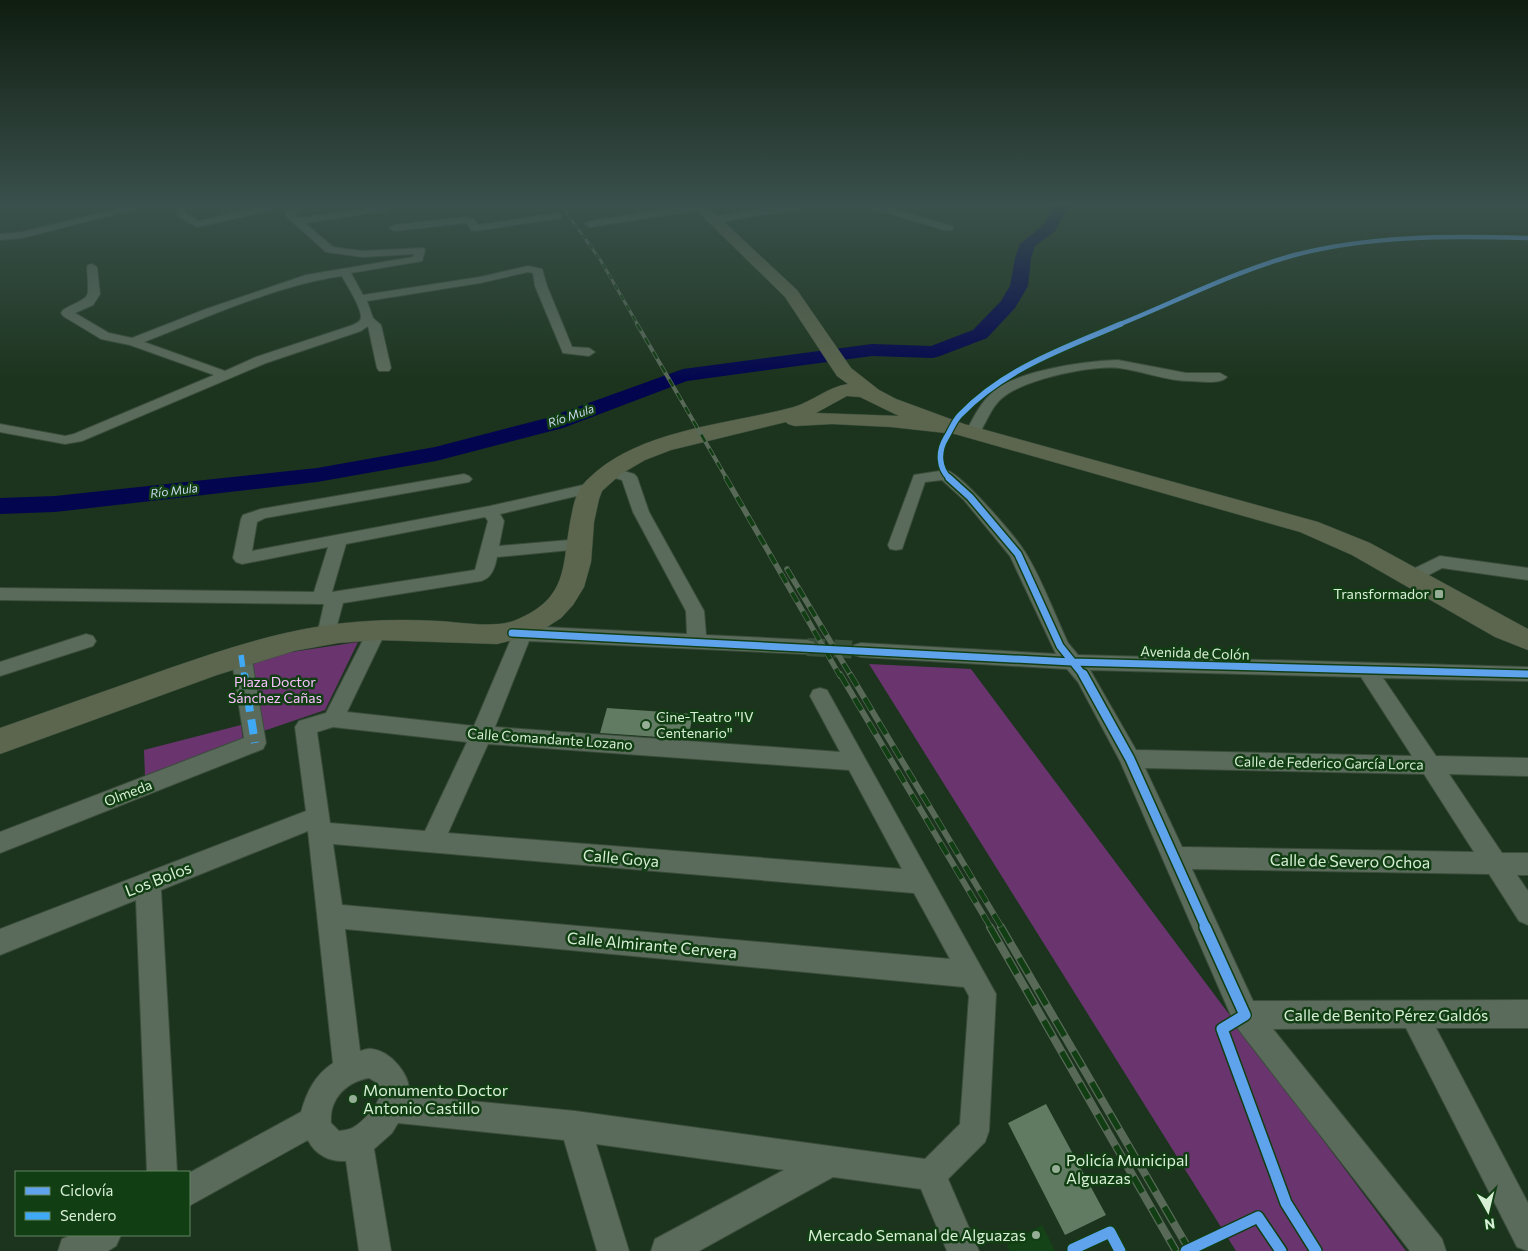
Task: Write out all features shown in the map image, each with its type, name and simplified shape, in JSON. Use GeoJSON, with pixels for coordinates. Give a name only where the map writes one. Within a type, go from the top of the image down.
{"type":"FeatureCollection","features":[{"type":"Feature","properties":{"kind":"main road"},"geometry":{"type":"LineString","coordinates":[[759,263],[791,294],[844,372],[875,395],[901,410],[965,430],[1309,527],[1361,549],[1505,630],[1528,640]]}},
{"type":"Feature","properties":{"kind":"main road"},"geometry":{"type":"LineString","coordinates":[[0,741],[242,655],[326,635],[377,631],[517,633],[542,619],[565,597],[576,578],[583,515],[601,480],[628,460],[655,449],[799,412],[830,396],[847,390],[875,395],[884,406],[880,413],[855,419],[830,412],[826,408],[830,396],[841,387],[844,372]]}},
{"type":"Feature","properties":{"kind":"main road"},"geometry":{"type":"LineString","coordinates":[[731,428],[805,419],[855,419],[965,430]]}},
{"type":"Feature","properties":{"kind":"street"},"geometry":{"type":"LineString","coordinates":[[346,271],[353,263]]}},
{"type":"Feature","properties":{"kind":"street"},"geometry":{"type":"LineString","coordinates":[[133,342],[210,312],[310,277],[392,263]]}},
{"type":"Feature","properties":{"kind":"street"},"geometry":{"type":"LineString","coordinates":[[92,267],[94,294],[89,303],[67,313],[105,336],[133,342],[224,375]]}},
{"type":"Feature","properties":{"kind":"street"},"geometry":{"type":"LineString","coordinates":[[360,299],[480,280],[528,269],[538,270],[541,286],[567,350],[589,352]]}},
{"type":"Feature","properties":{"kind":"street"},"geometry":{"type":"LineString","coordinates":[[0,428],[65,440],[77,438],[224,375],[312,342],[357,328],[367,317],[346,271]]}},
{"type":"Feature","properties":{"kind":"street"},"geometry":{"type":"LineString","coordinates":[[366,320],[376,325],[384,368]]}},
{"type":"Feature","properties":{"kind":"street"},"geometry":{"type":"LineString","coordinates":[[965,430],[1000,393],[1019,382],[1049,374],[1094,365],[1118,364],[1186,378],[1220,377]]}},
{"type":"Feature","properties":{"kind":"street"},"geometry":{"type":"LineString","coordinates":[[896,546],[919,478],[946,475],[970,497],[1018,554],[1060,646],[1085,677],[1130,759],[1244,1015],[1430,1251]]}},
{"type":"Feature","properties":{"kind":"street"},"geometry":{"type":"LineString","coordinates":[[464,479],[261,514],[249,519],[242,558],[490,511],[601,480],[629,477],[641,512],[696,611],[697,641]]}},
{"type":"Feature","properties":{"kind":"street"},"geometry":{"type":"LineString","coordinates":[[0,594],[328,598],[481,574],[486,568],[496,521],[490,511]]}},
{"type":"Feature","properties":{"kind":"street"},"geometry":{"type":"LineString","coordinates":[[326,635],[328,598],[339,540]]}},
{"type":"Feature","properties":{"kind":"street"},"geometry":{"type":"LineString","coordinates":[[489,552],[581,544]]}},
{"type":"Feature","properties":{"kind":"street"},"geometry":{"type":"LineString","coordinates":[[1411,577],[1440,562],[1528,574]]}},
{"type":"Feature","properties":{"kind":"street"},"geometry":{"type":"LineString","coordinates":[[348,1068],[331,916],[306,727],[333,719],[377,631]]}},
{"type":"Feature","properties":{"kind":"street"},"geometry":{"type":"LineString","coordinates":[[432,842],[481,735],[517,633],[807,647]]}},
{"type":"Feature","properties":{"kind":"street"},"geometry":{"type":"LineString","coordinates":[[0,669],[86,641]]}},
{"type":"Feature","properties":{"kind":"street","name":"Avenida de Colón"},"geometry":{"type":"LineString","coordinates":[[861,650],[1072,662],[1528,674]]}},
{"type":"Feature","properties":{"kind":"street"},"geometry":{"type":"LineString","coordinates":[[242,655],[255,743]]}},
{"type":"Feature","properties":{"kind":"street"},"geometry":{"type":"LineString","coordinates":[[1368,670],[1528,913]]}},
{"type":"Feature","properties":{"kind":"street"},"geometry":{"type":"LineString","coordinates":[[820,696],[858,762],[983,994],[974,1131],[931,1175]]}},
{"type":"Feature","properties":{"kind":"street","name":"Calle Comandante Lozano"},"geometry":{"type":"LineString","coordinates":[[333,719],[481,735],[858,762]]}},
{"type":"Feature","properties":{"kind":"street","name":"Olmeda"},"geometry":{"type":"LineString","coordinates":[[0,843],[255,743]]}},
{"type":"Feature","properties":{"kind":"street","name":"Calle de Federico García Lorca"},"geometry":{"type":"LineString","coordinates":[[1130,759],[1528,767]]}},
{"type":"Feature","properties":{"kind":"street","name":"Calle Goya"},"geometry":{"type":"LineString","coordinates":[[319,825],[432,842],[922,882]]}},
{"type":"Feature","properties":{"kind":"street","name":"Los Bolos"},"geometry":{"type":"LineString","coordinates":[[0,942],[148,883],[319,825]]}},
{"type":"Feature","properties":{"kind":"street","name":"Calle de Severo Ochoa"},"geometry":{"type":"LineString","coordinates":[[1173,858],[1528,864]]}},
{"type":"Feature","properties":{"kind":"street"},"geometry":{"type":"LineString","coordinates":[[148,883],[162,1171]]}},
{"type":"Feature","properties":{"kind":"street","name":"Calle Almirante Cervera"},"geometry":{"type":"LineString","coordinates":[[331,916],[972,974]]}},
{"type":"Feature","properties":{"kind":"street","name":"Calle de Benito Pérez Galdós"},"geometry":{"type":"LineString","coordinates":[[1244,1015],[1528,1014]]}},
{"type":"Feature","properties":{"kind":"street"},"geometry":{"type":"LineString","coordinates":[[1414,1015],[1528,1236]]}},
{"type":"Feature","properties":{"kind":"street"},"geometry":{"type":"LineString","coordinates":[[372,1063],[382,1066],[389,1073],[394,1083],[391,1108],[378,1128],[358,1142],[346,1146],[324,1140],[318,1131],[315,1120],[316,1108],[321,1096],[333,1080],[348,1068],[360,1064],[372,1063]]}},
{"type":"Feature","properties":{"kind":"street"},"geometry":{"type":"LineString","coordinates":[[391,1108],[575,1126],[931,1175]]}},
{"type":"Feature","properties":{"kind":"street"},"geometry":{"type":"LineString","coordinates":[[190,1189],[315,1120]]}},
{"type":"Feature","properties":{"kind":"street"},"geometry":{"type":"LineString","coordinates":[[575,1126],[612,1251]]}},
{"type":"Feature","properties":{"kind":"street"},"geometry":{"type":"LineString","coordinates":[[358,1142],[375,1251]]}},
{"type":"Feature","properties":{"kind":"street"},"geometry":{"type":"LineString","coordinates":[[667,1251],[831,1161]]}},
{"type":"Feature","properties":{"kind":"street"},"geometry":{"type":"LineString","coordinates":[[931,1175],[956,1248]]}},
{"type":"Feature","properties":{"kind":"street"},"geometry":{"type":"LineString","coordinates":[[74,1251],[103,1236]]}},
{"type":"Feature","properties":{"kind":"shaded area","name":"Mercado Semanal de Alguazas"},"geometry":{"type":"Polygon","coordinates":[[[1042,1225],[1055,1251],[1010,1251],[1007,1245],[1042,1225]]]}},
{"type":"Feature","properties":{"kind":"green space","name":"Plaza Doctor Sánchez Cañas"},"geometry":{"type":"Polygon","coordinates":[[[358,642],[325,710],[246,737],[233,661],[358,642]]]}},
{"type":"Feature","properties":{"kind":"green space"},"geometry":{"type":"Polygon","coordinates":[[[869,664],[971,669],[1406,1251],[1236,1251],[869,664]]]}},
{"type":"Feature","properties":{"kind":"green space"},"geometry":{"type":"Polygon","coordinates":[[[241,725],[243,740],[145,777],[144,750],[241,725]]]}},
{"type":"Feature","properties":{"kind":"building","name":"Cine-Teatro ''IV Centenario''"},"geometry":{"type":"Polygon","coordinates":[[[607,708],[693,714],[688,739],[600,733],[607,708]]]}},
{"type":"Feature","properties":{"kind":"building","name":"Policía Municipal Alguazas"},"geometry":{"type":"Polygon","coordinates":[[[1046,1104],[1106,1215],[1065,1235],[1008,1123],[1046,1104]]]}},
{"type":"Feature","properties":{"kind":"waterway","name":"Río Mula"},"geometry":{"type":"LineString","coordinates":[[0,506],[55,504],[317,475],[436,454],[555,423],[683,375],[872,350],[933,352],[980,334],[1008,304],[1019,286],[1022,263]]}},
{"type":"Feature","properties":{"kind":"tunnel"},"geometry":{"type":"LineString","coordinates":[[807,647],[861,650]]}},
{"type":"Feature","properties":{"kind":"railway"},"geometry":{"type":"LineString","coordinates":[[602,263],[638,325]]}},
{"type":"Feature","properties":{"kind":"railway"},"geometry":{"type":"LineString","coordinates":[[637,324],[727,479]]}},
{"type":"Feature","properties":{"kind":"railway"},"geometry":{"type":"LineString","coordinates":[[726,478],[840,676]]}},
{"type":"Feature","properties":{"kind":"railway"},"geometry":{"type":"LineString","coordinates":[[787,569],[851,676]]}},
{"type":"Feature","properties":{"kind":"railway"},"geometry":{"type":"LineString","coordinates":[[840,674],[991,928]]}},
{"type":"Feature","properties":{"kind":"railway"},"geometry":{"type":"LineString","coordinates":[[850,674],[1002,928]]}},
{"type":"Feature","properties":{"kind":"railway"},"geometry":{"type":"LineString","coordinates":[[990,927],[1176,1251]]}},
{"type":"Feature","properties":{"kind":"railway"},"geometry":{"type":"LineString","coordinates":[[1001,927],[1190,1251]]}},
{"type":"Feature","properties":{"kind":"marked path"},"geometry":{"type":"LineString","coordinates":[[241,655],[255,743]]}},
{"type":"Feature","properties":{"kind":"cycle path"},"geometry":{"type":"LineString","coordinates":[[1269,263],[1034,361],[1001,380],[959,416],[942,445],[940,461],[946,475],[970,497],[1018,554],[1060,646],[1085,677],[1130,759],[1245,1015],[1222,1029],[1286,1203],[1316,1251]]}},
{"type":"Feature","properties":{"kind":"cycle path"},"geometry":{"type":"LineString","coordinates":[[512,633],[1072,662],[1528,674]]}},
{"type":"Feature","properties":{"kind":"cycle path"},"geometry":{"type":"LineString","coordinates":[[1186,1251],[1258,1217],[1281,1251]]}},
{"type":"Feature","properties":{"kind":"cycle path"},"geometry":{"type":"LineString","coordinates":[[1073,1251],[1073,1249],[1110,1232],[1120,1251]]}},
{"type":"Feature","properties":{"kind":"place","name":"Transformador"},"geometry":{"type":"Point","coordinates":[1439,594]}},
{"type":"Feature","properties":{"kind":"place","name":"Cine-Teatro ''IV Centenario''"},"geometry":{"type":"Point","coordinates":[646,725]}},
{"type":"Feature","properties":{"kind":"place","name":"Monumento Doctor Antonio Castillo"},"geometry":{"type":"Point","coordinates":[353,1099]}},
{"type":"Feature","properties":{"kind":"place","name":"Policía Municipal Alguazas"},"geometry":{"type":"Point","coordinates":[1056,1169]}},
{"type":"Feature","properties":{"kind":"place","name":"Mercado Semanal de Alguazas"},"geometry":{"type":"Point","coordinates":[1036,1235]}}]}
